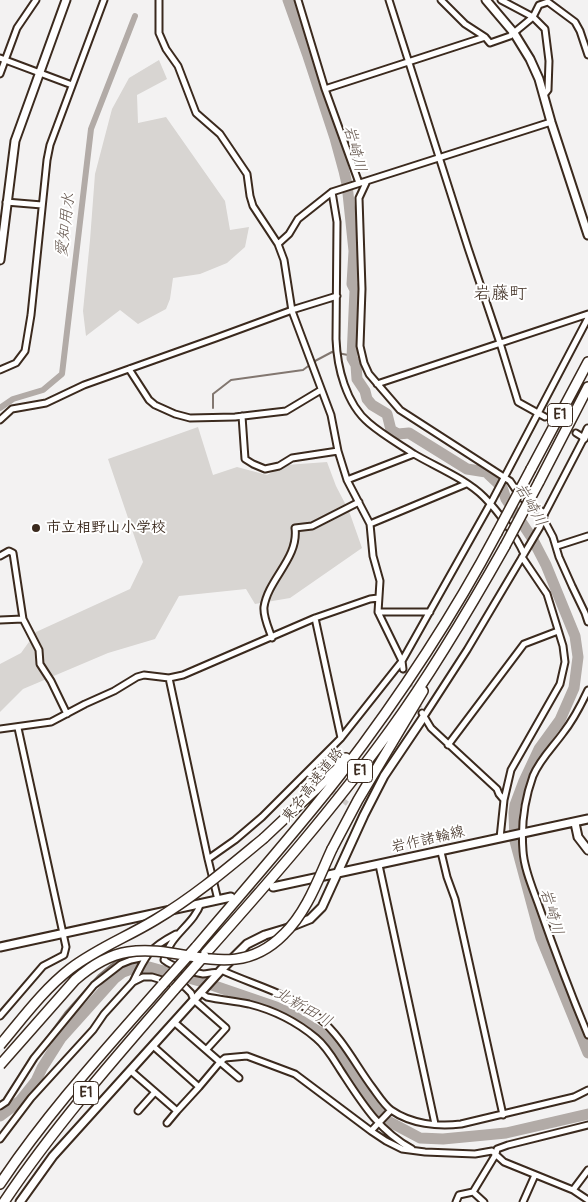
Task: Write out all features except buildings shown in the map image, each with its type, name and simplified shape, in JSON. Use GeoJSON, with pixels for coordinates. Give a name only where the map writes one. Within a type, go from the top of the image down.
{"type":"FeatureCollection","features":[{"type":"Feature","properties":{"kind":"highway","name":"東名高速道路"},"geometry":{"type":"LineString","coordinates":[[0,1184],[77,1082],[196,948],[310,811],[380,720],[435,639],[497,533],[588,362]]}},
{"type":"Feature","properties":{"kind":"highway","name":"東名高速道路"},"geometry":{"type":"LineString","coordinates":[[4,1202],[47,1142],[82,1098],[315,827],[365,764],[423,682],[491,571],[588,386]]}},
{"type":"Feature","properties":{"kind":"highway"},"geometry":{"type":"LineString","coordinates":[[0,1065],[76,980],[86,971],[107,958],[123,953],[154,951],[206,959],[228,960],[254,954],[267,948],[285,934],[302,911],[358,800],[454,638],[491,571]]}},
{"type":"Feature","properties":{"kind":"highway"},"geometry":{"type":"LineString","coordinates":[[0,1044],[50,987],[70,969],[176,906],[264,838],[315,790],[380,720]]}},
{"type":"Feature","properties":{"kind":"street"},"geometry":{"type":"LineString","coordinates":[[0,74],[3,59],[17,28],[36,0]]}},
{"type":"Feature","properties":{"kind":"street"},"geometry":{"type":"LineString","coordinates":[[0,260],[3,202],[15,141],[38,72],[66,0]]}},
{"type":"Feature","properties":{"kind":"street"},"geometry":{"type":"LineString","coordinates":[[0,370],[16,363],[25,351],[31,315],[50,145],[104,0]]}},
{"type":"Feature","properties":{"kind":"street"},"geometry":{"type":"LineString","coordinates":[[159,0],[159,33],[166,49],[178,66],[196,113],[220,134],[247,174],[253,206],[278,244],[284,260],[292,311],[331,416],[338,451],[347,480],[370,524],[373,556],[380,581],[378,612],[402,661],[403,669]]}},
{"type":"Feature","properties":{"kind":"street"},"geometry":{"type":"LineString","coordinates":[[298,0],[325,89],[358,184]]}},
{"type":"Feature","properties":{"kind":"street"},"geometry":{"type":"LineString","coordinates":[[389,0],[518,402],[545,417]]}},
{"type":"Feature","properties":{"kind":"street"},"geometry":{"type":"LineString","coordinates":[[441,0],[465,24],[485,36],[490,43],[510,36],[533,17],[539,5],[548,2],[575,22],[580,30],[588,55]]}},
{"type":"Feature","properties":{"kind":"street"},"geometry":{"type":"LineString","coordinates":[[488,2],[500,0],[533,17],[545,29],[549,61],[548,90],[544,95]]}},
{"type":"Feature","properties":{"kind":"street"},"geometry":{"type":"LineString","coordinates":[[488,2],[514,33],[530,59],[544,95],[588,235]]}},
{"type":"Feature","properties":{"kind":"street"},"geometry":{"type":"LineString","coordinates":[[325,89],[485,36]]}},
{"type":"Feature","properties":{"kind":"street"},"geometry":{"type":"LineString","coordinates":[[3,59],[72,85]]}},
{"type":"Feature","properties":{"kind":"street"},"geometry":{"type":"LineString","coordinates":[[278,244],[289,234],[298,219],[332,192],[366,183],[551,122]]}},
{"type":"Feature","properties":{"kind":"street"},"geometry":{"type":"LineString","coordinates":[[366,183],[359,198],[362,289],[360,346],[369,374],[400,410],[503,480],[510,481],[520,496],[530,505],[546,513]]}},
{"type":"Feature","properties":{"kind":"street"},"geometry":{"type":"LineString","coordinates":[[332,192],[337,222],[336,356],[347,391],[359,413],[368,423],[414,454],[485,497],[518,540],[547,594],[558,631],[565,662],[563,675],[551,702],[511,770],[504,800],[503,838]]}},
{"type":"Feature","properties":{"kind":"street"},"geometry":{"type":"LineString","coordinates":[[3,202],[42,206]]}},
{"type":"Feature","properties":{"kind":"street"},"geometry":{"type":"LineString","coordinates":[[0,420],[12,409],[46,403],[84,385],[292,311],[298,307],[337,296]]}},
{"type":"Feature","properties":{"kind":"street"},"geometry":{"type":"LineString","coordinates":[[377,384],[588,314]]}},
{"type":"Feature","properties":{"kind":"street"},"geometry":{"type":"LineString","coordinates":[[208,860],[262,817],[341,738],[402,661],[493,499],[588,318]]}},
{"type":"Feature","properties":{"kind":"street"},"geometry":{"type":"LineString","coordinates":[[129,369],[149,400],[155,405],[174,414],[190,418],[242,416],[286,411],[322,390]]}},
{"type":"Feature","properties":{"kind":"street"},"geometry":{"type":"LineString","coordinates":[[242,416],[245,459],[265,469],[279,466],[299,456],[338,451]]}},
{"type":"Feature","properties":{"kind":"street"},"geometry":{"type":"LineString","coordinates":[[20,1202],[53,1156],[247,944],[265,935],[286,929],[314,915],[327,897],[360,813],[467,650],[524,554],[544,520],[588,429]]}},
{"type":"Feature","properties":{"kind":"street"},"geometry":{"type":"LineString","coordinates":[[576,433],[584,438]]}},
{"type":"Feature","properties":{"kind":"street"},"geometry":{"type":"LineString","coordinates":[[347,480],[414,454]]}},
{"type":"Feature","properties":{"kind":"street"},"geometry":{"type":"LineString","coordinates":[[370,524],[466,484]]}},
{"type":"Feature","properties":{"kind":"street"},"geometry":{"type":"LineString","coordinates":[[272,638],[264,609],[267,596],[295,544],[295,528],[312,526],[359,502]]}},
{"type":"Feature","properties":{"kind":"street"},"geometry":{"type":"LineString","coordinates":[[544,520],[557,546],[559,557],[586,613],[588,622]]}},
{"type":"Feature","properties":{"kind":"street"},"geometry":{"type":"LineString","coordinates":[[557,546],[588,536]]}},
{"type":"Feature","properties":{"kind":"street"},"geometry":{"type":"LineString","coordinates":[[0,556],[9,551],[13,553],[23,619],[40,650],[40,664],[51,681],[67,714]]}},
{"type":"Feature","properties":{"kind":"street"},"geometry":{"type":"LineString","coordinates":[[0,729],[52,722],[114,691],[137,677],[144,675],[169,678],[183,675],[315,618],[370,598],[378,598]]}},
{"type":"Feature","properties":{"kind":"street"},"geometry":{"type":"LineString","coordinates":[[378,612],[430,612]]}},
{"type":"Feature","properties":{"kind":"street"},"geometry":{"type":"LineString","coordinates":[[315,618],[341,738]]}},
{"type":"Feature","properties":{"kind":"street"},"geometry":{"type":"LineString","coordinates":[[0,620],[23,619]]}},
{"type":"Feature","properties":{"kind":"street"},"geometry":{"type":"LineString","coordinates":[[448,745],[524,644],[558,631]]}},
{"type":"Feature","properties":{"kind":"street"},"geometry":{"type":"LineString","coordinates":[[169,678],[218,900]]}},
{"type":"Feature","properties":{"kind":"street"},"geometry":{"type":"LineString","coordinates":[[588,690],[569,724],[546,753],[534,776],[523,818],[522,834],[523,853],[534,890],[588,1035]]}},
{"type":"Feature","properties":{"kind":"street"},"geometry":{"type":"LineString","coordinates":[[422,716],[448,745],[497,789],[498,794],[504,800]]}},
{"type":"Feature","properties":{"kind":"street"},"geometry":{"type":"LineString","coordinates":[[0,1016],[43,966],[64,955],[66,947],[18,728]]}},
{"type":"Feature","properties":{"kind":"street"},"geometry":{"type":"LineString","coordinates":[[307,772],[316,779]]}},
{"type":"Feature","properties":{"kind":"street","name":"岩作諸輪線"},"geometry":{"type":"LineString","coordinates":[[273,887],[588,820]]}},
{"type":"Feature","properties":{"kind":"street"},"geometry":{"type":"LineString","coordinates":[[575,823],[578,837],[588,850]]}},
{"type":"Feature","properties":{"kind":"street"},"geometry":{"type":"LineString","coordinates":[[440,852],[446,877],[455,899],[503,1115]]}},
{"type":"Feature","properties":{"kind":"street"},"geometry":{"type":"LineString","coordinates":[[378,866],[434,1124]]}},
{"type":"Feature","properties":{"kind":"street"},"geometry":{"type":"LineString","coordinates":[[0,947],[231,897]]}},
{"type":"Feature","properties":{"kind":"street"},"geometry":{"type":"LineString","coordinates":[[0,1139],[31,1098],[133,982],[145,957],[159,943],[176,934],[198,913],[201,903]]}},
{"type":"Feature","properties":{"kind":"street"},"geometry":{"type":"LineString","coordinates":[[176,934],[174,940],[166,949],[164,960],[171,965],[203,974],[214,971],[220,972],[296,1002],[320,1019],[343,1044],[390,1111],[417,1122],[444,1126],[455,1125],[574,1097],[588,1090]]}},
{"type":"Feature","properties":{"kind":"street"},"geometry":{"type":"LineString","coordinates":[[0,1106],[6,1102],[34,1058],[94,985],[121,964],[145,957]]}},
{"type":"Feature","properties":{"kind":"street"},"geometry":{"type":"LineString","coordinates":[[133,982],[143,977],[152,977],[185,987],[194,1000],[226,1028],[206,1050]]}},
{"type":"Feature","properties":{"kind":"street"},"geometry":{"type":"LineString","coordinates":[[201,993],[207,997],[257,1007],[287,1018],[301,1026],[327,1050],[378,1123],[397,1141],[414,1151]]}},
{"type":"Feature","properties":{"kind":"street"},"geometry":{"type":"LineString","coordinates":[[174,1022],[239,1078]]}},
{"type":"Feature","properties":{"kind":"street"},"geometry":{"type":"LineString","coordinates":[[153,1046],[199,1087]]}},
{"type":"Feature","properties":{"kind":"street"},"geometry":{"type":"LineString","coordinates":[[167,1124],[220,1062],[225,1058],[247,1056],[295,1074],[371,1131],[393,1145],[414,1151],[475,1154],[492,1151],[504,1162],[573,1190],[588,1200]]}},
{"type":"Feature","properties":{"kind":"street"},"geometry":{"type":"LineString","coordinates":[[132,1071],[177,1111]]}},
{"type":"Feature","properties":{"kind":"street"},"geometry":{"type":"LineString","coordinates":[[138,1111],[155,1092]]}},
{"type":"Feature","properties":{"kind":"street"},"geometry":{"type":"LineString","coordinates":[[371,1131],[390,1111]]}},
{"type":"Feature","properties":{"kind":"street"},"geometry":{"type":"LineString","coordinates":[[456,1202],[459,1195],[474,1192],[497,1149],[588,1125]]}},
{"type":"Feature","properties":{"kind":"street"},"geometry":{"type":"LineString","coordinates":[[573,1190],[588,1170]]}},
{"type":"Feature","properties":{"kind":"street"},"geometry":{"type":"LineString","coordinates":[[523,1202],[536,1175]]}},
{"type":"Feature","properties":{"kind":"street"},"geometry":{"type":"LineString","coordinates":[[474,1192],[484,1202]]}},
{"type":"Feature","properties":{"kind":"shaded area"},"geometry":{"type":"Polygon","coordinates":[[[159,60],[167,79],[137,95],[138,123],[166,117],[225,201],[230,230],[249,227],[245,247],[227,263],[200,274],[173,278],[170,299],[166,309],[138,324],[120,310],[86,336],[83,311],[95,174],[112,109],[129,78],[159,60]]]}},
{"type":"Feature","properties":{"kind":"shaded area"},"geometry":{"type":"Polygon","coordinates":[[[198,427],[213,475],[237,467],[267,475],[286,465],[327,462],[336,486],[349,511],[362,548],[290,598],[255,604],[246,589],[179,596],[155,639],[108,653],[23,689],[0,712],[0,664],[21,653],[36,632],[130,589],[143,562],[108,459],[198,427]]]}},
{"type":"Feature","properties":{"kind":"waterway","name":"岩崎川"},"geometry":{"type":"LineString","coordinates":[[288,0],[335,138],[347,184],[354,251],[352,284],[355,290],[352,358],[356,365],[357,379],[372,405],[387,414],[391,430],[398,434],[409,433],[467,469],[486,472],[502,487],[506,499],[532,538],[546,565],[575,636],[578,657],[574,688],[560,720],[539,749],[524,781],[514,813],[515,841],[541,938],[588,1053]]}},
{"type":"Feature","properties":{"kind":"waterway","name":"愛知用水"},"geometry":{"type":"LineString","coordinates":[[0,408],[13,399],[43,390],[62,374],[91,129],[135,16]]}},
{"type":"Feature","properties":{"kind":"waterway"},"geometry":{"type":"LineString","coordinates":[[213,408],[213,394],[231,380],[303,370],[332,352],[348,355],[352,358]]}},
{"type":"Feature","properties":{"kind":"waterway"},"geometry":{"type":"LineString","coordinates":[[43,1043],[65,1013],[99,975],[116,961],[131,956]]}},
{"type":"Feature","properties":{"kind":"waterway","name":"北新田川"},"geometry":{"type":"LineString","coordinates":[[0,1116],[20,1101],[36,1081],[61,1038],[114,979],[123,972],[134,968],[149,967],[203,982],[276,1007],[319,1032],[340,1052],[377,1110],[388,1121],[420,1138],[443,1139],[506,1133],[588,1114]]}},
{"type":"Feature","properties":{"kind":"waterway"},"geometry":{"type":"LineString","coordinates":[[0,1103],[6,1098]]}},
{"type":"Feature","properties":{"kind":"tunnel"},"geometry":{"type":"LineString","coordinates":[[545,417],[576,433]]}},
{"type":"Feature","properties":{"kind":"tunnel"},"geometry":{"type":"LineString","coordinates":[[403,669],[422,713]]}},
{"type":"Feature","properties":{"kind":"tunnel"},"geometry":{"type":"LineString","coordinates":[[320,782],[354,809]]}},
{"type":"Feature","properties":{"kind":"tunnel"},"geometry":{"type":"LineString","coordinates":[[239,895],[262,890]]}},
{"type":"Feature","properties":{"kind":"place","name":"市立相野山小学校"},"geometry":{"type":"Point","coordinates":[36,528]}},
{"type":"Feature","properties":{"kind":"district","name":"岩藤町"},"geometry":{"type":"Point","coordinates":[500,294]}}]}
